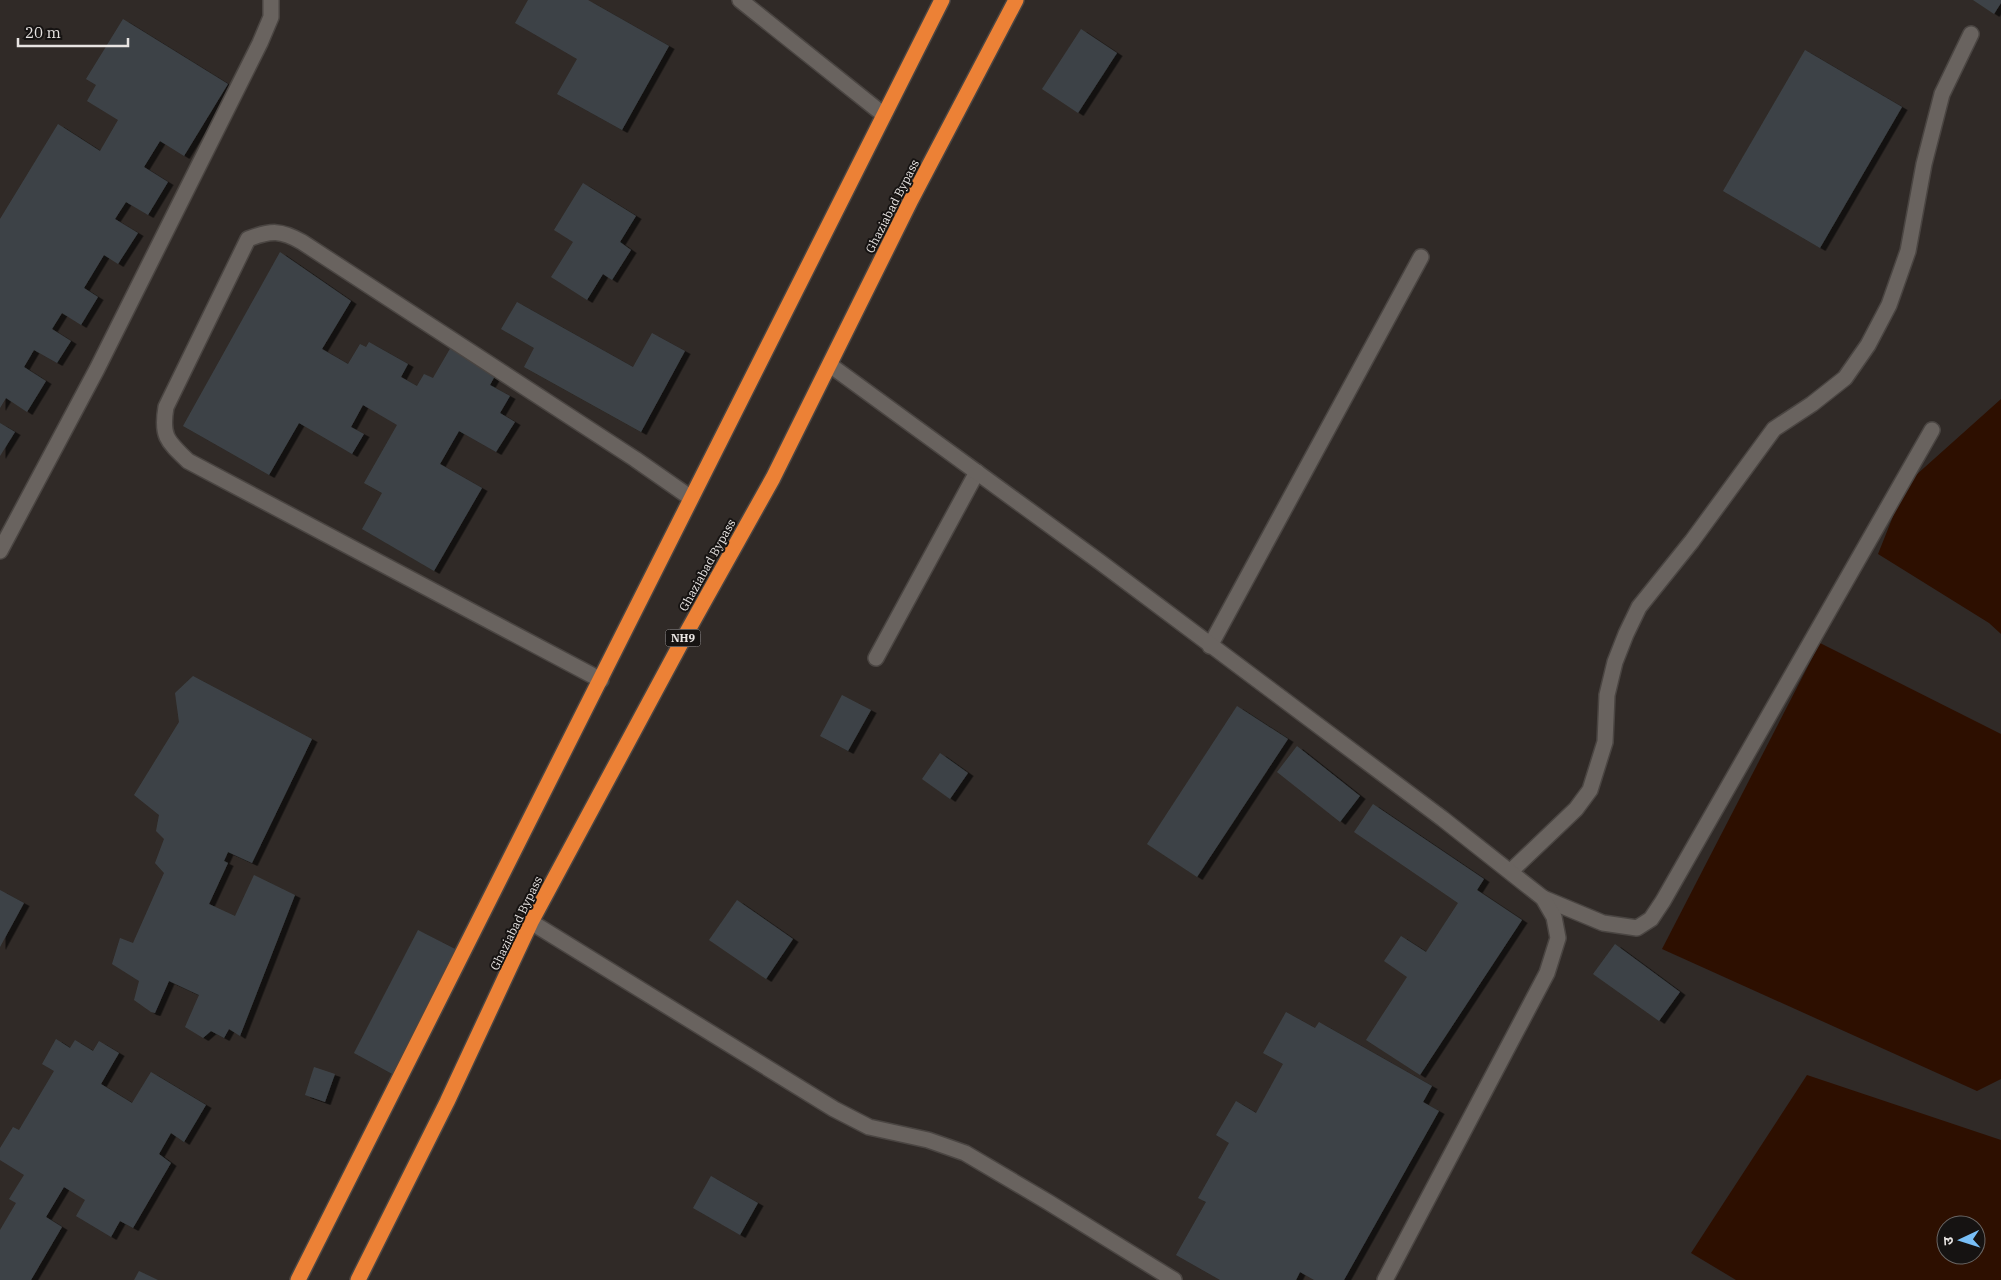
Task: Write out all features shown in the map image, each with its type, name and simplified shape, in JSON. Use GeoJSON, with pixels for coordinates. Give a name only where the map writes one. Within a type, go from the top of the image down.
{"type":"FeatureCollection","features":[{"type":"Feature","properties":{"kind":"highway"},"geometry":{"type":"LineString","coordinates":[[298,1280],[942,0]]}},
{"type":"Feature","properties":{"kind":"highway","name":"Ghaziabad Bypass"},"geometry":{"type":"LineString","coordinates":[[358,1280],[447,1102],[531,922],[686,632],[772,478],[911,200],[1016,0]]}},
{"type":"Feature","properties":{"kind":"street"},"geometry":{"type":"LineString","coordinates":[[0,551],[97,369],[260,43],[271,17],[271,0]]}},
{"type":"Feature","properties":{"kind":"street"},"geometry":{"type":"LineString","coordinates":[[740,0],[884,115]]}},
{"type":"Feature","properties":{"kind":"street"},"geometry":{"type":"LineString","coordinates":[[1511,871],[1576,809],[1590,790],[1605,742],[1607,695],[1615,662],[1639,607],[1692,541],[1774,429],[1812,404],[1846,378],[1868,345],[1889,305],[1908,251],[1924,164],[1942,94],[1971,34]]}},
{"type":"Feature","properties":{"kind":"street"},"geometry":{"type":"LineString","coordinates":[[601,680],[188,461],[170,445],[163,426],[166,407],[248,239],[265,232],[286,233],[302,242],[635,459],[691,498]]}},
{"type":"Feature","properties":{"kind":"street"},"geometry":{"type":"LineString","coordinates":[[1210,646],[1421,258]]}},
{"type":"Feature","properties":{"kind":"street"},"geometry":{"type":"LineString","coordinates":[[830,365],[1511,871],[1543,898],[1603,923],[1637,928],[1651,919],[1663,901],[1932,430]]}},
{"type":"Feature","properties":{"kind":"street"},"geometry":{"type":"LineString","coordinates":[[876,658],[976,472]]}},
{"type":"Feature","properties":{"kind":"street"},"geometry":{"type":"LineString","coordinates":[[1385,1280],[1547,973],[1558,938],[1554,917],[1543,898]]}},
{"type":"Feature","properties":{"kind":"street"},"geometry":{"type":"LineString","coordinates":[[531,922],[834,1109],[869,1127],[928,1140],[965,1153],[1174,1280]]}},
{"type":"Feature","properties":{"kind":"shaded area"},"geometry":{"type":"Polygon","coordinates":[[[2001,399],[2001,634],[1989,623],[1878,554],[1906,484],[2001,399]]]}},
{"type":"Feature","properties":{"kind":"shaded area"},"geometry":{"type":"Polygon","coordinates":[[[1820,643],[2001,734],[2001,1079],[1977,1091],[1662,949],[1820,643]]]}},
{"type":"Feature","properties":{"kind":"shaded area"},"geometry":{"type":"Polygon","coordinates":[[[1807,1075],[2001,1140],[2001,1280],[1736,1280],[1691,1253],[1807,1075]]]}},
{"type":"Feature","properties":{"kind":"building"},"geometry":{"type":"Polygon","coordinates":[[[528,0],[588,0],[669,46],[622,130],[557,94],[577,59],[515,23],[528,0]]]}},
{"type":"Feature","properties":{"kind":"building"},"geometry":{"type":"Polygon","coordinates":[[[1973,0],[2001,0],[2001,3],[1994,14],[1973,0]]]}},
{"type":"Feature","properties":{"kind":"building"},"geometry":{"type":"Polygon","coordinates":[[[123,19],[228,84],[184,156],[160,141],[144,167],[168,182],[148,215],[126,202],[115,219],[138,233],[118,264],[104,255],[84,288],[98,297],[81,325],[62,313],[52,329],[71,341],[57,363],[34,350],[24,367],[46,381],[27,412],[6,398],[0,408],[0,219],[58,124],[100,151],[118,120],[87,101],[96,85],[86,79],[123,19]]]}},
{"type":"Feature","properties":{"kind":"building"},"geometry":{"type":"Polygon","coordinates":[[[1081,29],[1117,53],[1078,113],[1042,89],[1081,29]]]}},
{"type":"Feature","properties":{"kind":"building"},"geometry":{"type":"Polygon","coordinates":[[[1805,50],[1902,107],[1820,248],[1723,191],[1805,50]]]}},
{"type":"Feature","properties":{"kind":"building"},"geometry":{"type":"Polygon","coordinates":[[[583,183],[636,216],[620,242],[631,250],[612,280],[603,274],[587,300],[551,277],[573,242],[554,230],[583,183]]]}},
{"type":"Feature","properties":{"kind":"building"},"geometry":{"type":"Polygon","coordinates":[[[280,252],[351,301],[322,349],[348,364],[360,344],[366,347],[369,342],[408,364],[401,377],[417,386],[424,374],[433,378],[451,347],[496,374],[490,385],[510,396],[500,413],[515,422],[496,452],[459,431],[440,464],[482,488],[434,571],[362,529],[382,493],[364,483],[397,425],[363,405],[351,427],[364,434],[352,454],[299,423],[269,475],[183,426],[280,252]]]}},
{"type":"Feature","properties":{"kind":"building"},"geometry":{"type":"Polygon","coordinates":[[[517,302],[633,367],[652,333],[685,351],[641,432],[524,367],[534,348],[501,329],[517,302]]]}},
{"type":"Feature","properties":{"kind":"building"},"geometry":{"type":"Polygon","coordinates":[[[0,423],[15,432],[0,456],[0,423]]]}},
{"type":"Feature","properties":{"kind":"building"},"geometry":{"type":"Polygon","coordinates":[[[193,676],[312,739],[252,863],[228,852],[224,861],[228,863],[209,904],[235,916],[254,875],[295,895],[240,1036],[229,1029],[224,1038],[211,1031],[203,1038],[185,1027],[199,995],[169,981],[155,1013],[151,1012],[134,1000],[139,981],[112,964],[120,938],[133,943],[164,873],[155,863],[164,839],[156,831],[159,815],[134,795],[179,722],[175,693],[193,676]]]}},
{"type":"Feature","properties":{"kind":"building"},"geometry":{"type":"Polygon","coordinates":[[[842,695],[871,710],[848,751],[820,736],[842,695]]]}},
{"type":"Feature","properties":{"kind":"building"},"geometry":{"type":"Polygon","coordinates":[[[1237,706],[1288,739],[1197,877],[1147,844],[1237,706]]]}},
{"type":"Feature","properties":{"kind":"building"},"geometry":{"type":"Polygon","coordinates":[[[1297,746],[1360,796],[1340,822],[1277,772],[1297,746]]]}},
{"type":"Feature","properties":{"kind":"building"},"geometry":{"type":"Polygon","coordinates":[[[940,753],[968,773],[950,799],[922,779],[940,753]]]}},
{"type":"Feature","properties":{"kind":"building"},"geometry":{"type":"Polygon","coordinates":[[[1373,804],[1484,879],[1477,890],[1522,920],[1420,1075],[1366,1040],[1407,977],[1384,961],[1401,936],[1426,952],[1458,903],[1354,832],[1373,804]]]}},
{"type":"Feature","properties":{"kind":"building"},"geometry":{"type":"Polygon","coordinates":[[[0,890],[24,903],[0,947],[0,890]]]}},
{"type":"Feature","properties":{"kind":"building"},"geometry":{"type":"Polygon","coordinates":[[[737,900],[793,939],[766,979],[709,940],[737,900]]]}},
{"type":"Feature","properties":{"kind":"building"},"geometry":{"type":"Polygon","coordinates":[[[418,930],[459,951],[394,1075],[354,1053],[418,930]]]}},
{"type":"Feature","properties":{"kind":"building"},"geometry":{"type":"Polygon","coordinates":[[[1615,944],[1680,992],[1659,1021],[1593,974],[1615,944]]]}},
{"type":"Feature","properties":{"kind":"building"},"geometry":{"type":"Polygon","coordinates":[[[1286,1012],[1315,1028],[1319,1022],[1432,1086],[1423,1102],[1439,1111],[1344,1280],[1314,1280],[1300,1272],[1296,1280],[1220,1280],[1176,1255],[1206,1202],[1198,1198],[1229,1143],[1216,1135],[1236,1101],[1256,1113],[1283,1064],[1263,1053],[1286,1012]]]}},
{"type":"Feature","properties":{"kind":"building"},"geometry":{"type":"Polygon","coordinates":[[[56,1039],[70,1048],[75,1040],[93,1051],[99,1041],[119,1053],[101,1084],[132,1103],[151,1072],[206,1105],[184,1142],[171,1133],[159,1154],[171,1163],[133,1228],[120,1221],[111,1237],[76,1216],[85,1200],[64,1187],[46,1217],[62,1227],[31,1280],[0,1280],[0,1230],[16,1203],[9,1199],[24,1175],[0,1160],[0,1148],[13,1127],[19,1130],[54,1071],[42,1064],[56,1039]]]}},
{"type":"Feature","properties":{"kind":"building"},"geometry":{"type":"Polygon","coordinates":[[[314,1067],[335,1074],[325,1102],[305,1095],[314,1067]]]}},
{"type":"Feature","properties":{"kind":"building"},"geometry":{"type":"Polygon","coordinates":[[[711,1176],[758,1203],[740,1235],[693,1208],[711,1176]]]}},
{"type":"Feature","properties":{"kind":"building"},"geometry":{"type":"Polygon","coordinates":[[[139,1271],[158,1280],[134,1280],[139,1271]]]}}]}
